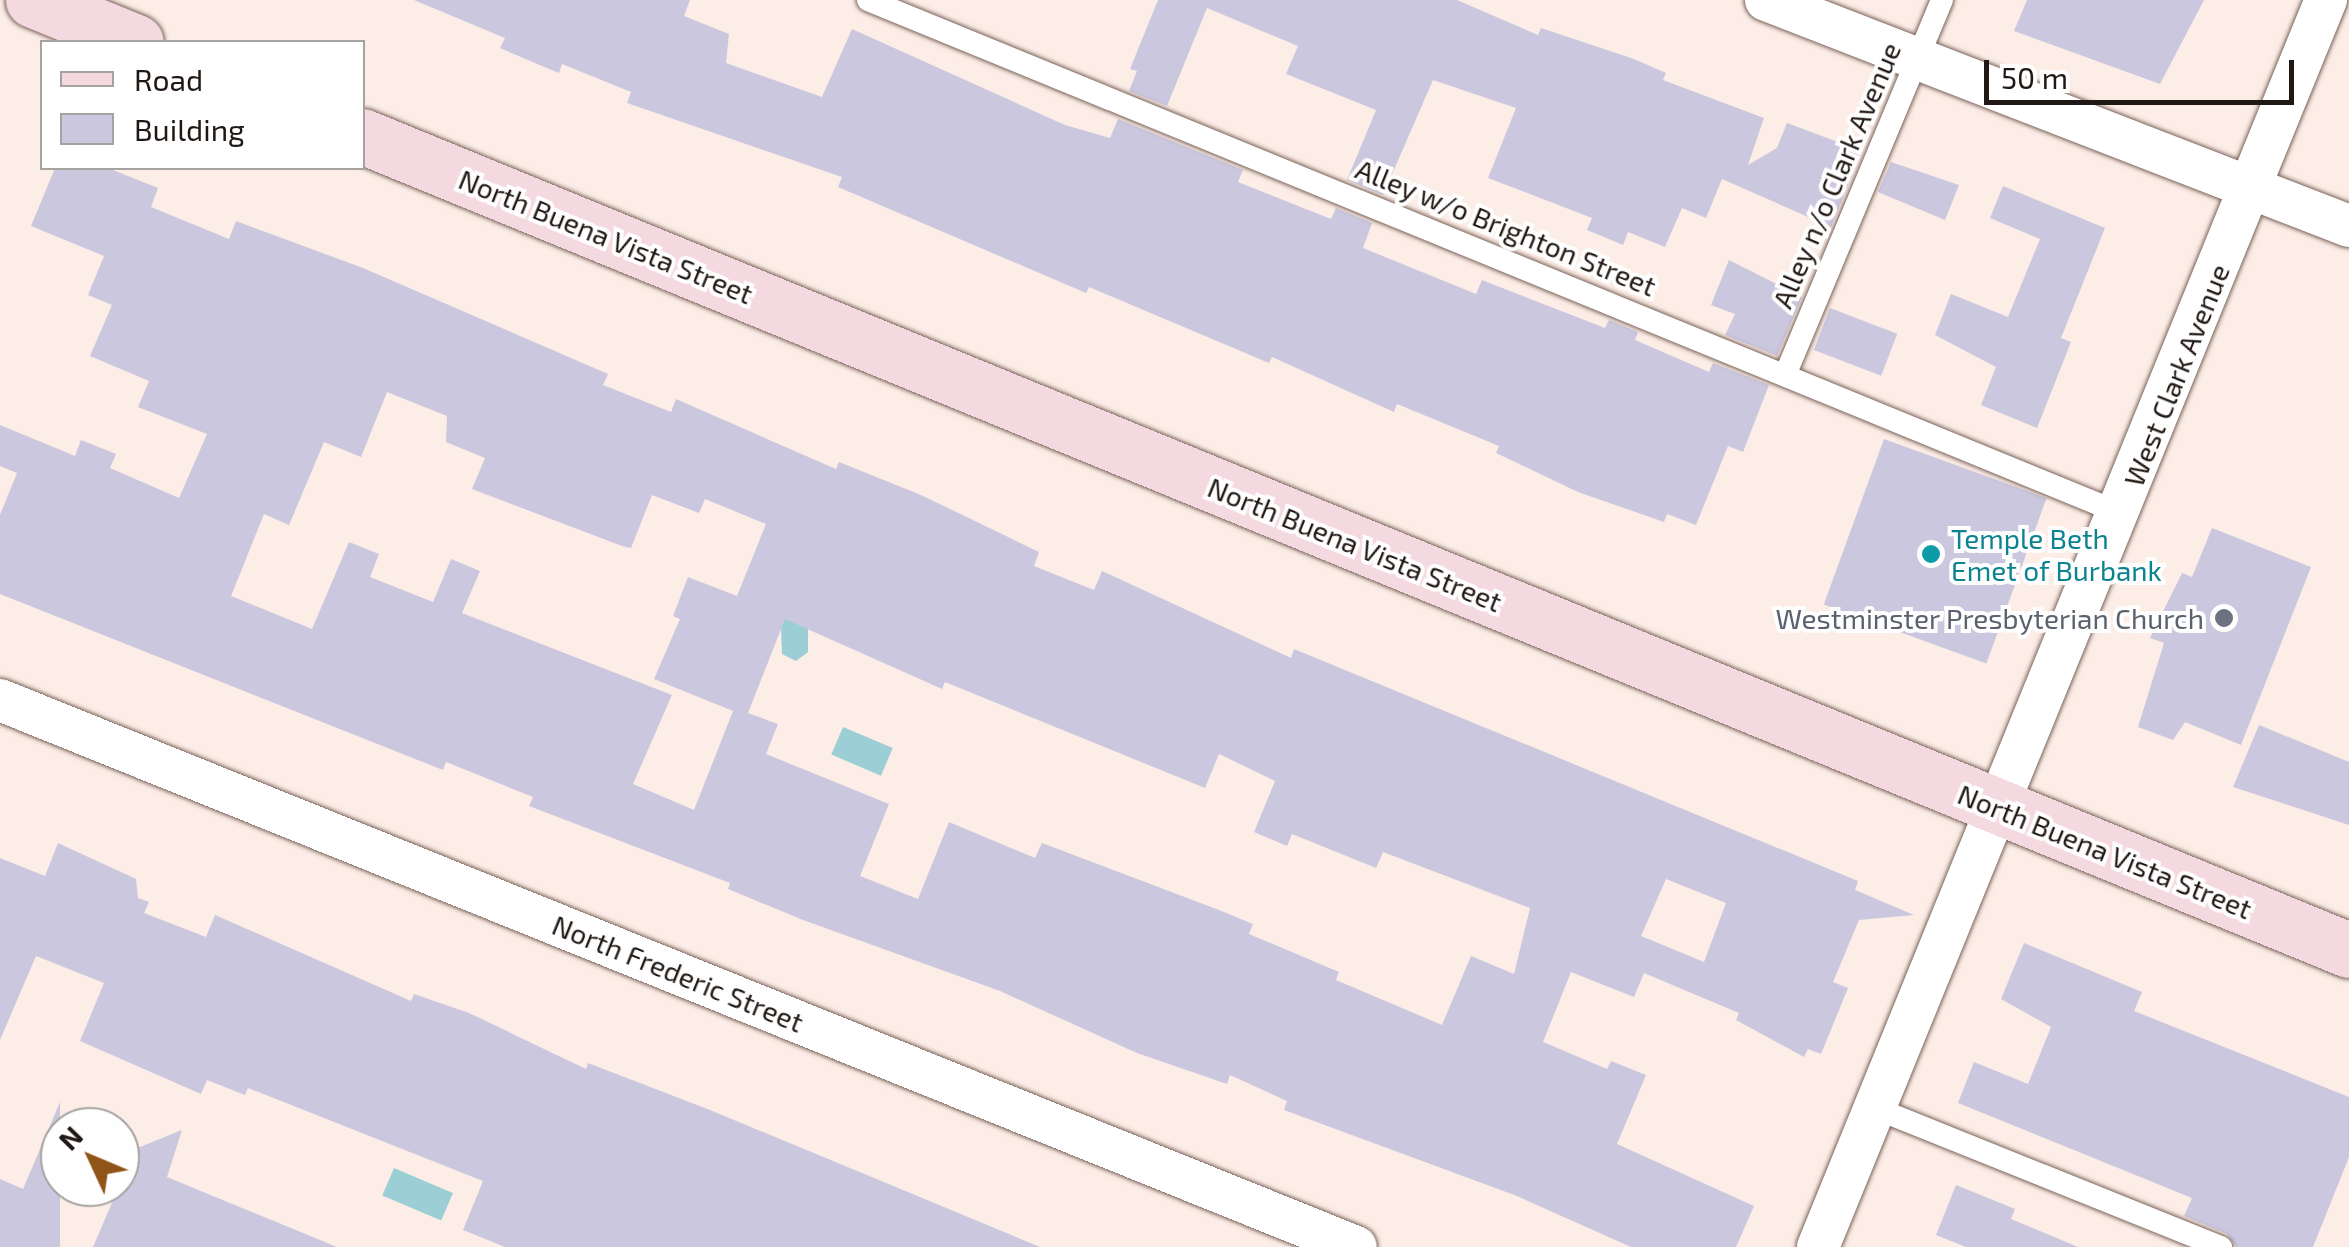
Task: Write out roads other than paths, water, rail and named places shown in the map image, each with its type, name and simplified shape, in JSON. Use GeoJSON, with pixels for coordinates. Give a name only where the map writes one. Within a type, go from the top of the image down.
{"type":"FeatureCollection","features":[{"type":"Feature","properties":{"kind":"main road"},"geometry":{"type":"LineString","coordinates":[[32,0],[131,40]]}},
{"type":"Feature","properties":{"kind":"main road","name":"North Buena Vista Street"},"geometry":{"type":"LineString","coordinates":[[365,137],[1996,809],[2349,950]]}},
{"type":"Feature","properties":{"kind":"street"},"geometry":{"type":"LineString","coordinates":[[1766,0],[2349,226]]}},
{"type":"Feature","properties":{"kind":"street","name":"West Clark Avenue"},"geometry":{"type":"LineString","coordinates":[[1818,1247],[2326,0]]}},
{"type":"Feature","properties":{"kind":"street","name":"North Frederic Street"},"geometry":{"type":"LineString","coordinates":[[0,700],[1356,1247]]}},
{"type":"Feature","properties":{"kind":"lane","name":"Alley w/o Brighton Street"},"geometry":{"type":"LineString","coordinates":[[868,0],[2120,513]]}},
{"type":"Feature","properties":{"kind":"lane","name":"Alley n/o Clark Avenue"},"geometry":{"type":"LineString","coordinates":[[1786,374],[1942,0]]}},
{"type":"Feature","properties":{"kind":"lane"},"geometry":{"type":"LineString","coordinates":[[1875,1108],[2221,1247]]}},
{"type":"Feature","properties":{"kind":"water"},"geometry":{"type":"Polygon","coordinates":[[[780,600],[808,623],[808,652],[796,661],[782,654],[780,600]]]}},
{"type":"Feature","properties":{"kind":"water"},"geometry":{"type":"Polygon","coordinates":[[[843,727],[893,748],[881,776],[831,755],[843,727]]]}},
{"type":"Feature","properties":{"kind":"water"},"geometry":{"type":"Polygon","coordinates":[[[394,1168],[453,1193],[441,1221],[382,1196],[394,1168]]]}},
{"type":"Feature","properties":{"kind":"place","name":"Temple Beth Emet of Burbank"},"geometry":{"type":"Point","coordinates":[1931,554]}},
{"type":"Feature","properties":{"kind":"place","name":"Westminster Presbyterian Church"},"geometry":{"type":"Point","coordinates":[2224,618]}}]}
